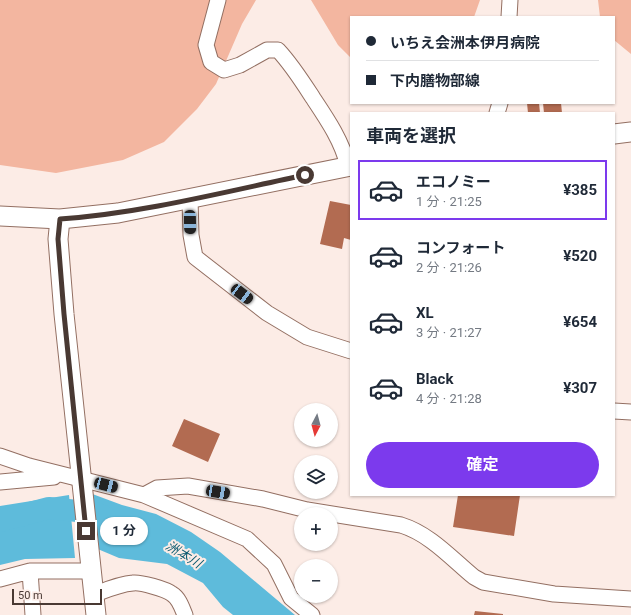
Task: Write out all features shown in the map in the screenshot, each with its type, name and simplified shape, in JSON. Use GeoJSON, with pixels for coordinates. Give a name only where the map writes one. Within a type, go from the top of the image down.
{"type":"FeatureCollection","features":[{"type":"Feature","properties":{"kind":"main road"},"geometry":{"type":"LineString","coordinates":[[615,134],[631,132]]}},
{"type":"Feature","properties":{"kind":"main road"},"geometry":{"type":"LineString","coordinates":[[0,216],[60,219],[118,213],[350,166]]}},
{"type":"Feature","properties":{"kind":"main road"},"geometry":{"type":"LineString","coordinates":[[60,219],[58,239],[76,481],[96,615]]}},
{"type":"Feature","properties":{"kind":"street"},"geometry":{"type":"LineString","coordinates":[[218,0],[206,45],[211,62],[224,70],[240,65],[267,50],[278,50],[292,65],[334,130],[346,154],[350,166]]}},
{"type":"Feature","properties":{"kind":"street"},"geometry":{"type":"LineString","coordinates":[[508,16],[510,0]]}},
{"type":"Feature","properties":{"kind":"street"},"geometry":{"type":"LineString","coordinates":[[190,199],[191,235],[195,257],[267,313],[307,337],[350,351]]}},
{"type":"Feature","properties":{"kind":"street"},"geometry":{"type":"LineString","coordinates":[[615,411],[631,412]]}},
{"type":"Feature","properties":{"kind":"street"},"geometry":{"type":"LineString","coordinates":[[0,456],[76,481],[144,495],[247,539],[274,564],[291,598],[312,615]]}},
{"type":"Feature","properties":{"kind":"street"},"geometry":{"type":"LineString","coordinates":[[0,482],[76,481]]}},
{"type":"Feature","properties":{"kind":"street"},"geometry":{"type":"LineString","coordinates":[[144,495],[157,488],[188,486],[263,499],[307,510],[401,525],[413,529],[426,537],[474,577],[483,582],[554,594],[631,599]]}},
{"type":"Feature","properties":{"kind":"street"},"geometry":{"type":"LineString","coordinates":[[30,571],[33,615]]}},
{"type":"Feature","properties":{"kind":"street"},"geometry":{"type":"LineString","coordinates":[[0,579],[30,571],[90,572]]}},
{"type":"Feature","properties":{"kind":"street"},"geometry":{"type":"LineString","coordinates":[[93,595],[133,583],[145,585],[172,594],[180,604],[185,615]]}},
{"type":"Feature","properties":{"kind":"shaded area"},"geometry":{"type":"Polygon","coordinates":[[[0,0],[256,0],[242,24],[216,84],[197,109],[164,142],[123,160],[56,173],[0,165],[0,0]]]}},
{"type":"Feature","properties":{"kind":"shaded area"},"geometry":{"type":"Polygon","coordinates":[[[311,0],[480,0],[474,16],[350,16],[350,57],[338,45],[311,0]]]}},
{"type":"Feature","properties":{"kind":"shaded area"},"geometry":{"type":"Polygon","coordinates":[[[598,0],[631,0],[631,54],[615,41],[615,16],[600,16],[598,0]]]}},
{"type":"Feature","properties":{"kind":"water"},"geometry":{"type":"Polygon","coordinates":[[[87,492],[122,505],[156,514],[191,532],[220,552],[295,615],[233,615],[223,607],[203,583],[167,564],[119,558],[93,547],[87,492]]]}},
{"type":"Feature","properties":{"kind":"water"},"geometry":{"type":"Polygon","coordinates":[[[69,495],[75,558],[25,559],[0,565],[0,506],[69,495]]]}},
{"type":"Feature","properties":{"kind":"building"},"geometry":{"type":"Polygon","coordinates":[[[527,104],[539,104],[540,112],[528,112],[527,104]]]}},
{"type":"Feature","properties":{"kind":"building"},"geometry":{"type":"Polygon","coordinates":[[[543,104],[561,104],[562,112],[544,112],[543,104]]]}},
{"type":"Feature","properties":{"kind":"building"},"geometry":{"type":"Polygon","coordinates":[[[330,201],[350,205],[350,240],[344,238],[342,249],[320,244],[330,201]]]}},
{"type":"Feature","properties":{"kind":"building"},"geometry":{"type":"Polygon","coordinates":[[[184,419],[220,434],[208,462],[172,446],[184,419]]]}},
{"type":"Feature","properties":{"kind":"building"},"geometry":{"type":"Polygon","coordinates":[[[458,496],[520,496],[514,536],[453,527],[458,496]]]}},
{"type":"Feature","properties":{"kind":"building"},"geometry":{"type":"Polygon","coordinates":[[[475,611],[503,614],[503,615],[474,615],[475,611]]]}},
{"type":"Feature","properties":{"kind":"waterway","name":"洲本川"},"geometry":{"type":"LineString","coordinates":[[0,521],[49,508],[96,513],[105,517]]}},
{"type":"Feature","properties":{"kind":"route"},"geometry":{"type":"LineString","coordinates":[[86,531],[64,314],[58,239],[60,219],[88,217],[145,209],[305,175]]}}]}
